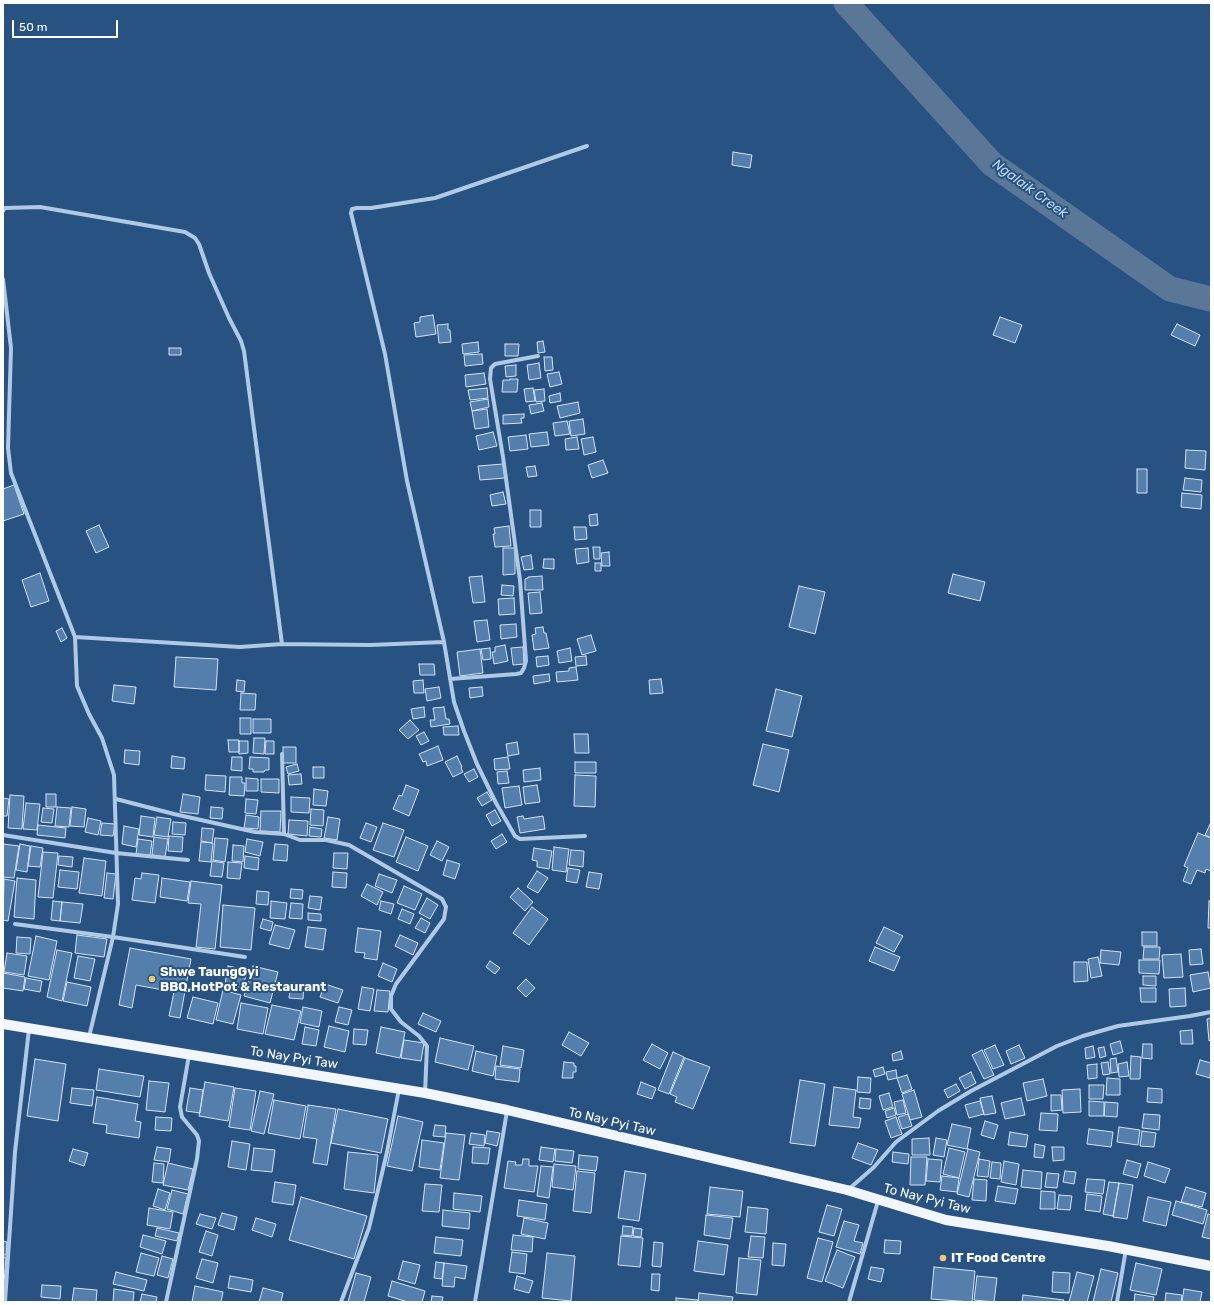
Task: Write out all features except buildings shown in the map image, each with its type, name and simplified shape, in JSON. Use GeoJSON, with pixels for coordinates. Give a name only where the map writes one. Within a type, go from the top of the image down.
{"type":"FeatureCollection","features":[{"type":"Feature","properties":{"kind":"main road","name":"To Nay Pyi Taw"},"geometry":{"type":"LineString","coordinates":[[3,1024],[425,1093],[507,1110],[847,1190],[946,1220],[1126,1249],[1211,1266]]}},
{"type":"Feature","properties":{"kind":"street"},"geometry":{"type":"LineString","coordinates":[[585,836],[520,839],[515,836],[496,803],[477,764],[454,702],[444,642],[407,481],[385,354],[351,213],[352,209],[357,208],[372,208],[435,198],[587,146]]}},
{"type":"Feature","properties":{"kind":"street"},"geometry":{"type":"LineString","coordinates":[[3,211],[5,208],[40,207],[185,232],[196,238],[208,273],[241,341],[244,351],[282,644]]}},
{"type":"Feature","properties":{"kind":"street"},"geometry":{"type":"LineString","coordinates":[[3,279],[11,348],[8,448],[11,474],[75,637],[77,686],[104,745],[114,775],[116,800],[118,904],[113,937],[88,1037]]}},
{"type":"Feature","properties":{"kind":"street"},"geometry":{"type":"LineString","coordinates":[[450,679],[516,674],[521,673],[524,668],[525,654],[520,580],[503,457],[490,380],[490,368],[495,364],[538,356]]}},
{"type":"Feature","properties":{"kind":"street"},"geometry":{"type":"LineString","coordinates":[[75,637],[240,647],[282,644],[370,645],[444,642]]}},
{"type":"Feature","properties":{"kind":"street"},"geometry":{"type":"LineString","coordinates":[[282,754],[284,834]]}},
{"type":"Feature","properties":{"kind":"street"},"geometry":{"type":"LineString","coordinates":[[116,800],[255,832],[284,834],[300,840],[326,840],[350,845],[442,899],[446,907],[444,919],[396,984],[392,996],[391,1009],[401,1022],[419,1036],[427,1046],[425,1093]]}},
{"type":"Feature","properties":{"kind":"street"},"geometry":{"type":"LineString","coordinates":[[3,835],[116,853],[188,860]]}},
{"type":"Feature","properties":{"kind":"street"},"geometry":{"type":"LineString","coordinates":[[15,924],[113,937],[245,958]]}},
{"type":"Feature","properties":{"kind":"street"},"geometry":{"type":"LineString","coordinates":[[847,1190],[874,1167],[896,1142],[938,1111],[971,1091],[1056,1046],[1083,1036],[1118,1026],[1211,1012]]}},
{"type":"Feature","properties":{"kind":"street"},"geometry":{"type":"LineString","coordinates":[[5,1302],[16,1152],[29,1028]]}},
{"type":"Feature","properties":{"kind":"street"},"geometry":{"type":"LineString","coordinates":[[166,1302],[197,1159],[199,1141],[197,1135],[182,1117],[180,1107],[189,1054]]}},
{"type":"Feature","properties":{"kind":"street"},"geometry":{"type":"LineString","coordinates":[[341,1302],[369,1228],[387,1152],[399,1088]]}},
{"type":"Feature","properties":{"kind":"street"},"geometry":{"type":"LineString","coordinates":[[475,1302],[507,1110]]}},
{"type":"Feature","properties":{"kind":"street"},"geometry":{"type":"LineString","coordinates":[[849,1302],[878,1200]]}},
{"type":"Feature","properties":{"kind":"street"},"geometry":{"type":"LineString","coordinates":[[1117,1302],[1126,1249]]}},
{"type":"Feature","properties":{"kind":"waterway","name":"Ngalaik Creek"},"geometry":{"type":"LineString","coordinates":[[846,3],[992,164],[1170,289],[1211,299]]}},
{"type":"Feature","properties":{"kind":"place","name":"Shwe TaungGyi BBQ,HotPot & Restaurant"},"geometry":{"type":"Point","coordinates":[152,979]}},
{"type":"Feature","properties":{"kind":"place","name":"IT Food Centre"},"geometry":{"type":"Point","coordinates":[943,1258]}}]}
